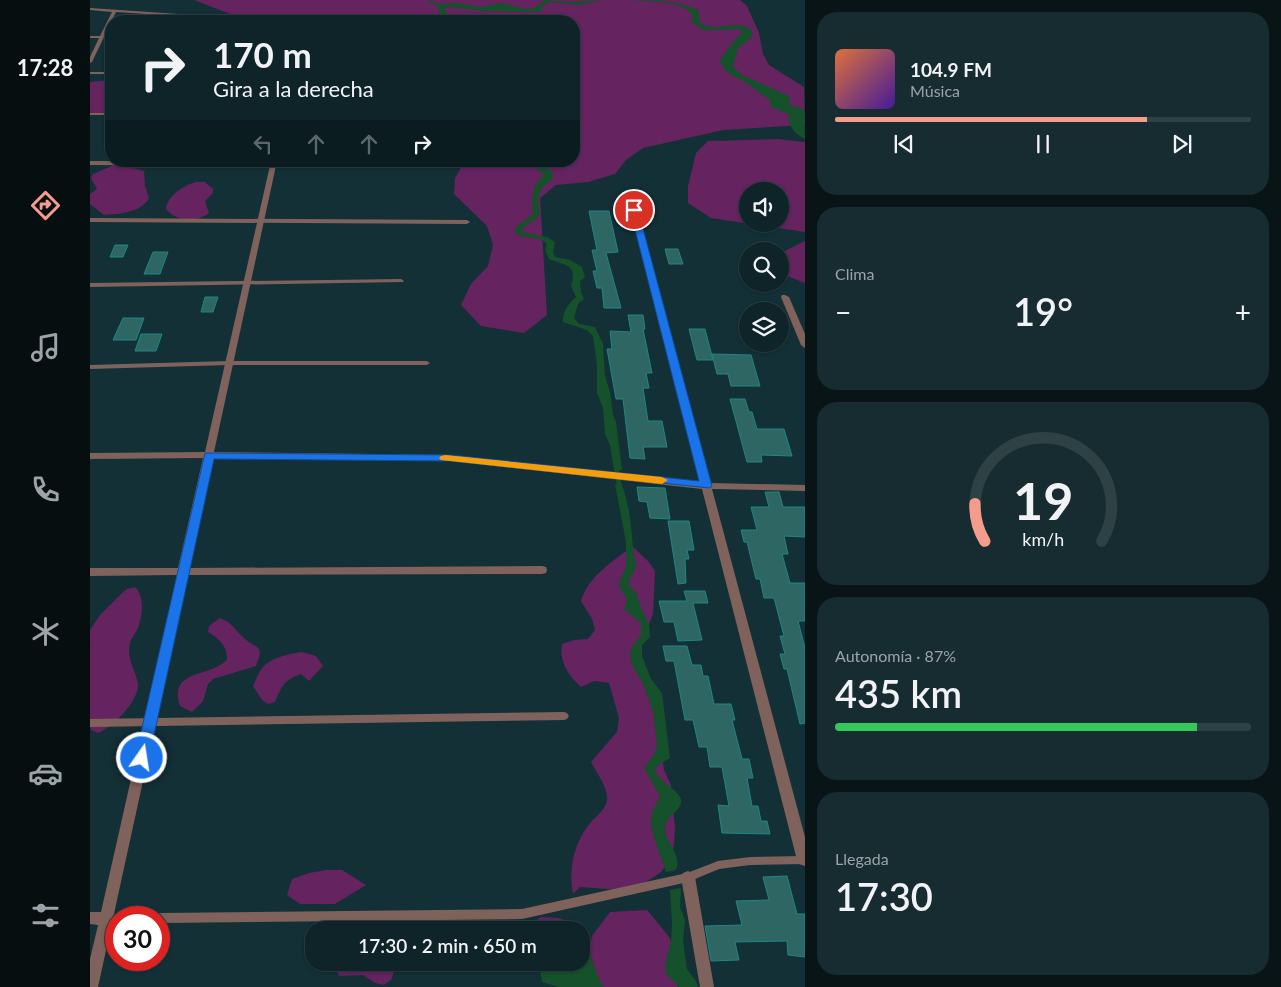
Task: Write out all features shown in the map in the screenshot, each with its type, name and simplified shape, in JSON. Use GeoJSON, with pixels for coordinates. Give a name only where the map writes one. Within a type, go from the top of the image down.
{"type":"FeatureCollection","features":[{"type":"Feature","properties":{"kind":"street"},"geometry":{"type":"LineString","coordinates":[[114,906],[150,722],[273,167]]}},
{"type":"Feature","properties":{"kind":"street"},"geometry":{"type":"LineString","coordinates":[[634,210],[805,860]]}},
{"type":"Feature","properties":{"kind":"street"},"geometry":{"type":"LineString","coordinates":[[786,297],[805,345]]}},
{"type":"Feature","properties":{"kind":"street"},"geometry":{"type":"LineString","coordinates":[[90,456],[209,455],[450,458],[706,486],[805,488]]}},
{"type":"Feature","properties":{"kind":"street"},"geometry":{"type":"LineString","coordinates":[[90,572],[542,570]]}},
{"type":"Feature","properties":{"kind":"street"},"geometry":{"type":"LineString","coordinates":[[688,877],[708,987]]}},
{"type":"Feature","properties":{"kind":"street"},"geometry":{"type":"LineString","coordinates":[[90,918],[105,919]]}},
{"type":"Feature","properties":{"kind":"street"},"geometry":{"type":"LineString","coordinates":[[91,987],[105,939]]}},
{"type":"Feature","properties":{"kind":"lane"},"geometry":{"type":"LineString","coordinates":[[90,9],[176,15]]}},
{"type":"Feature","properties":{"kind":"lane"},"geometry":{"type":"LineString","coordinates":[[112,15],[114,11]]}},
{"type":"Feature","properties":{"kind":"lane"},"geometry":{"type":"LineString","coordinates":[[90,62],[105,30]]}},
{"type":"Feature","properties":{"kind":"lane"},"geometry":{"type":"LineString","coordinates":[[90,37],[102,37]]}},
{"type":"Feature","properties":{"kind":"lane"},"geometry":{"type":"LineString","coordinates":[[90,73],[105,73]]}},
{"type":"Feature","properties":{"kind":"lane"},"geometry":{"type":"LineString","coordinates":[[90,114],[105,114]]}},
{"type":"Feature","properties":{"kind":"lane"},"geometry":{"type":"LineString","coordinates":[[90,163],[105,163]]}},
{"type":"Feature","properties":{"kind":"lane"},"geometry":{"type":"LineString","coordinates":[[90,220],[467,222]]}},
{"type":"Feature","properties":{"kind":"lane"},"geometry":{"type":"LineString","coordinates":[[90,285],[401,281]]}},
{"type":"Feature","properties":{"kind":"lane"},"geometry":{"type":"LineString","coordinates":[[90,367],[229,363],[427,363]]}},
{"type":"Feature","properties":{"kind":"lane"},"geometry":{"type":"LineString","coordinates":[[90,723],[564,716]]}},
{"type":"Feature","properties":{"kind":"lane"},"geometry":{"type":"LineString","coordinates":[[170,918],[522,914],[688,877],[718,866],[750,861],[805,860]]}},
{"type":"Feature","properties":{"kind":"shaded area"},"geometry":{"type":"Polygon","coordinates":[[[194,0],[740,0],[747,6],[759,33],[763,54],[769,65],[804,87],[805,125],[723,130],[643,148],[626,160],[615,174],[588,182],[556,185],[540,198],[547,315],[524,333],[481,326],[461,305],[471,284],[488,266],[493,245],[487,226],[454,194],[455,178],[461,167],[580,167],[580,15],[233,15],[194,0]]]}},
{"type":"Feature","properties":{"kind":"shaded area"},"geometry":{"type":"Polygon","coordinates":[[[428,0],[440,4],[457,3],[480,7],[502,3],[525,9],[534,8],[545,0],[570,2],[600,0],[580,5],[550,2],[543,6],[541,11],[535,12],[484,11],[448,7],[445,8],[447,15],[440,15],[438,6],[428,0]]]}},
{"type":"Feature","properties":{"kind":"shaded area"},"geometry":{"type":"Polygon","coordinates":[[[631,0],[666,1],[692,7],[699,11],[699,21],[706,25],[719,27],[739,25],[752,31],[751,38],[738,48],[733,65],[734,68],[742,75],[790,97],[789,105],[804,109],[805,139],[792,129],[789,122],[789,114],[771,107],[770,100],[727,72],[719,61],[736,38],[742,34],[741,29],[704,30],[690,21],[693,17],[690,11],[683,7],[666,3],[631,0]]]}},
{"type":"Feature","properties":{"kind":"shaded area"},"geometry":{"type":"Polygon","coordinates":[[[105,81],[105,114],[90,113],[90,82],[105,81]]]}},
{"type":"Feature","properties":{"kind":"shaded area"},"geometry":{"type":"Polygon","coordinates":[[[777,139],[805,142],[805,232],[789,230],[789,182],[739,182],[739,223],[711,218],[688,203],[688,186],[696,153],[708,141],[777,139]]]}},
{"type":"Feature","properties":{"kind":"shaded area"},"geometry":{"type":"Polygon","coordinates":[[[109,167],[130,167],[144,171],[145,186],[149,198],[141,207],[135,210],[104,215],[90,204],[90,194],[97,189],[91,178],[93,174],[109,167]]]}},
{"type":"Feature","properties":{"kind":"shaded area"},"geometry":{"type":"Polygon","coordinates":[[[533,167],[546,168],[553,173],[552,180],[543,187],[539,194],[540,214],[522,232],[547,237],[555,242],[553,252],[555,257],[570,260],[582,267],[585,277],[580,281],[584,299],[578,304],[574,318],[579,324],[595,327],[603,344],[605,376],[616,422],[622,470],[614,470],[610,445],[605,434],[603,408],[597,393],[597,365],[593,336],[587,330],[563,322],[567,308],[576,297],[571,286],[573,273],[569,266],[549,259],[545,250],[547,244],[543,241],[519,235],[515,232],[515,228],[533,214],[534,188],[544,175],[533,167]]]}},
{"type":"Feature","properties":{"kind":"shaded area"},"geometry":{"type":"Polygon","coordinates":[[[196,182],[205,182],[213,189],[213,193],[205,201],[209,213],[193,220],[187,220],[170,213],[166,209],[169,200],[181,188],[196,182]]]}},
{"type":"Feature","properties":{"kind":"shaded area"},"geometry":{"type":"Polygon","coordinates":[[[805,241],[805,283],[789,277],[789,249],[805,241]]]}},
{"type":"Feature","properties":{"kind":"shaded area"},"geometry":{"type":"Polygon","coordinates":[[[615,484],[622,484],[625,494],[630,516],[633,551],[637,565],[629,585],[637,594],[640,606],[649,624],[650,637],[642,645],[642,656],[651,679],[662,693],[670,758],[657,766],[655,772],[679,795],[681,801],[665,826],[665,832],[677,858],[676,870],[666,872],[651,823],[652,812],[660,796],[644,768],[653,756],[657,746],[653,711],[643,684],[632,665],[630,655],[632,647],[641,635],[641,623],[624,609],[627,600],[619,586],[626,567],[626,542],[615,484]]]}},
{"type":"Feature","properties":{"kind":"shaded area"},"geometry":{"type":"Polygon","coordinates":[[[632,546],[649,562],[655,571],[653,614],[641,645],[639,657],[655,705],[664,770],[671,785],[675,828],[674,844],[671,859],[661,872],[633,891],[580,887],[573,894],[572,866],[580,838],[604,808],[607,801],[605,788],[591,762],[617,732],[619,718],[609,683],[594,681],[581,687],[565,668],[561,651],[562,644],[574,640],[588,639],[595,630],[592,619],[581,601],[584,592],[602,570],[632,546]]]}},
{"type":"Feature","properties":{"kind":"shaded area"},"geometry":{"type":"Polygon","coordinates":[[[135,587],[142,602],[142,613],[139,625],[131,641],[129,654],[137,679],[137,691],[124,713],[111,725],[98,733],[91,730],[90,721],[90,630],[100,615],[122,593],[127,589],[135,587]]]}},
{"type":"Feature","properties":{"kind":"shaded area"},"geometry":{"type":"Polygon","coordinates":[[[220,618],[228,622],[245,639],[257,647],[260,654],[256,666],[213,679],[208,684],[203,701],[192,712],[180,706],[178,694],[180,685],[185,679],[212,669],[227,659],[226,650],[222,643],[208,632],[209,626],[220,618]]]}},
{"type":"Feature","properties":{"kind":"shaded area"},"geometry":{"type":"Polygon","coordinates":[[[302,652],[316,656],[323,666],[309,681],[301,674],[287,681],[275,702],[268,704],[262,700],[253,686],[262,668],[275,659],[302,652]]]}},
{"type":"Feature","properties":{"kind":"shaded area"},"geometry":{"type":"Polygon","coordinates":[[[326,870],[342,870],[366,885],[335,904],[300,904],[287,895],[292,879],[326,870]]]}},
{"type":"Feature","properties":{"kind":"shaded area"},"geometry":{"type":"Polygon","coordinates":[[[681,888],[680,907],[685,920],[683,940],[687,969],[698,987],[679,987],[666,974],[665,966],[671,941],[672,924],[670,890],[681,888]]]}},
{"type":"Feature","properties":{"kind":"shaded area"},"geometry":{"type":"Polygon","coordinates":[[[647,910],[670,938],[678,987],[594,987],[587,971],[590,971],[592,936],[610,912],[647,910]]]}},
{"type":"Feature","properties":{"kind":"shaded area"},"geometry":{"type":"Polygon","coordinates":[[[541,917],[559,918],[568,921],[535,921],[541,917]]]}},
{"type":"Feature","properties":{"kind":"shaded area"},"geometry":{"type":"Polygon","coordinates":[[[590,951],[604,987],[558,987],[542,982],[540,971],[590,971],[590,951]]]}},
{"type":"Feature","properties":{"kind":"shaded area"},"geometry":{"type":"Polygon","coordinates":[[[337,971],[394,971],[391,980],[384,985],[375,983],[363,975],[339,976],[337,971]]]}},
{"type":"Feature","properties":{"kind":"building"},"geometry":{"type":"Polygon","coordinates":[[[589,211],[609,211],[618,252],[606,253],[621,308],[604,308],[602,288],[597,288],[593,271],[597,271],[592,250],[597,250],[589,211]]]}},
{"type":"Feature","properties":{"kind":"building"},"geometry":{"type":"Polygon","coordinates":[[[115,245],[128,245],[123,257],[110,257],[115,245]]]}},
{"type":"Feature","properties":{"kind":"building"},"geometry":{"type":"Polygon","coordinates":[[[665,249],[678,249],[683,264],[669,264],[665,249]]]}},
{"type":"Feature","properties":{"kind":"building"},"geometry":{"type":"Polygon","coordinates":[[[153,252],[168,252],[160,274],[144,274],[153,252]]]}},
{"type":"Feature","properties":{"kind":"building"},"geometry":{"type":"Polygon","coordinates":[[[205,297],[218,297],[213,312],[201,312],[205,297]]]}},
{"type":"Feature","properties":{"kind":"building"},"geometry":{"type":"Polygon","coordinates":[[[628,315],[643,315],[645,329],[643,329],[652,373],[646,373],[649,388],[643,388],[648,421],[662,421],[667,447],[643,447],[645,459],[630,458],[623,399],[616,399],[607,349],[612,349],[610,331],[631,332],[628,315]]]}},
{"type":"Feature","properties":{"kind":"building"},"geometry":{"type":"Polygon","coordinates":[[[123,318],[144,318],[136,340],[113,340],[123,318]]]}},
{"type":"Feature","properties":{"kind":"building"},"geometry":{"type":"Polygon","coordinates":[[[689,329],[705,329],[713,360],[697,360],[689,329]]]}},
{"type":"Feature","properties":{"kind":"building"},"geometry":{"type":"Polygon","coordinates":[[[141,334],[162,334],[156,351],[135,351],[141,334]]]}},
{"type":"Feature","properties":{"kind":"building"},"geometry":{"type":"Polygon","coordinates":[[[712,354],[751,355],[760,386],[731,386],[728,374],[717,374],[712,354]]]}},
{"type":"Feature","properties":{"kind":"building"},"geometry":{"type":"Polygon","coordinates":[[[730,399],[745,399],[749,412],[752,412],[757,429],[784,429],[792,456],[761,455],[762,462],[747,462],[730,399]]]}},
{"type":"Feature","properties":{"kind":"building"},"geometry":{"type":"Polygon","coordinates":[[[637,487],[665,488],[670,519],[650,518],[647,502],[639,501],[637,487]]]}},
{"type":"Feature","properties":{"kind":"building"},"geometry":{"type":"Polygon","coordinates":[[[765,492],[779,492],[783,507],[805,507],[805,537],[784,536],[788,554],[782,554],[790,583],[805,583],[805,621],[798,621],[805,648],[805,723],[800,724],[787,669],[784,669],[780,654],[785,654],[780,636],[784,636],[774,598],[764,598],[760,579],[756,579],[747,542],[744,542],[741,530],[757,530],[751,507],[769,507],[765,492]]]}},
{"type":"Feature","properties":{"kind":"building"},"geometry":{"type":"Polygon","coordinates":[[[668,521],[689,521],[694,550],[687,550],[689,559],[685,559],[686,583],[678,584],[668,521]]]}},
{"type":"Feature","properties":{"kind":"building"},"geometry":{"type":"Polygon","coordinates":[[[684,591],[705,591],[708,603],[693,603],[702,640],[678,641],[674,622],[664,622],[659,601],[687,601],[684,591]]]}},
{"type":"Feature","properties":{"kind":"building"},"geometry":{"type":"Polygon","coordinates":[[[663,646],[687,646],[692,665],[701,665],[703,676],[708,676],[714,704],[731,704],[735,720],[732,720],[742,759],[749,759],[753,778],[747,778],[752,806],[758,806],[761,821],[767,821],[770,834],[722,833],[718,805],[729,806],[722,767],[710,767],[707,747],[699,747],[693,720],[685,720],[674,661],[666,661],[663,646]]]}},
{"type":"Feature","properties":{"kind":"building"},"geometry":{"type":"Polygon","coordinates":[[[787,876],[797,914],[805,914],[805,957],[788,955],[787,941],[735,942],[739,960],[711,961],[705,926],[742,925],[736,901],[769,900],[763,877],[787,876]]]}},
{"type":"Feature","properties":{"kind":"waterway"},"geometry":{"type":"LineString","coordinates":[[616,466],[620,490]]}},
{"type":"Feature","properties":{"kind":"slow traffic"},"geometry":{"type":"LineString","coordinates":[[445,458],[662,480]]}},
{"type":"Feature","properties":{"kind":"route"},"geometry":{"type":"LineString","coordinates":[[142,758],[209,455],[450,458],[706,486],[634,210]]}}]}
